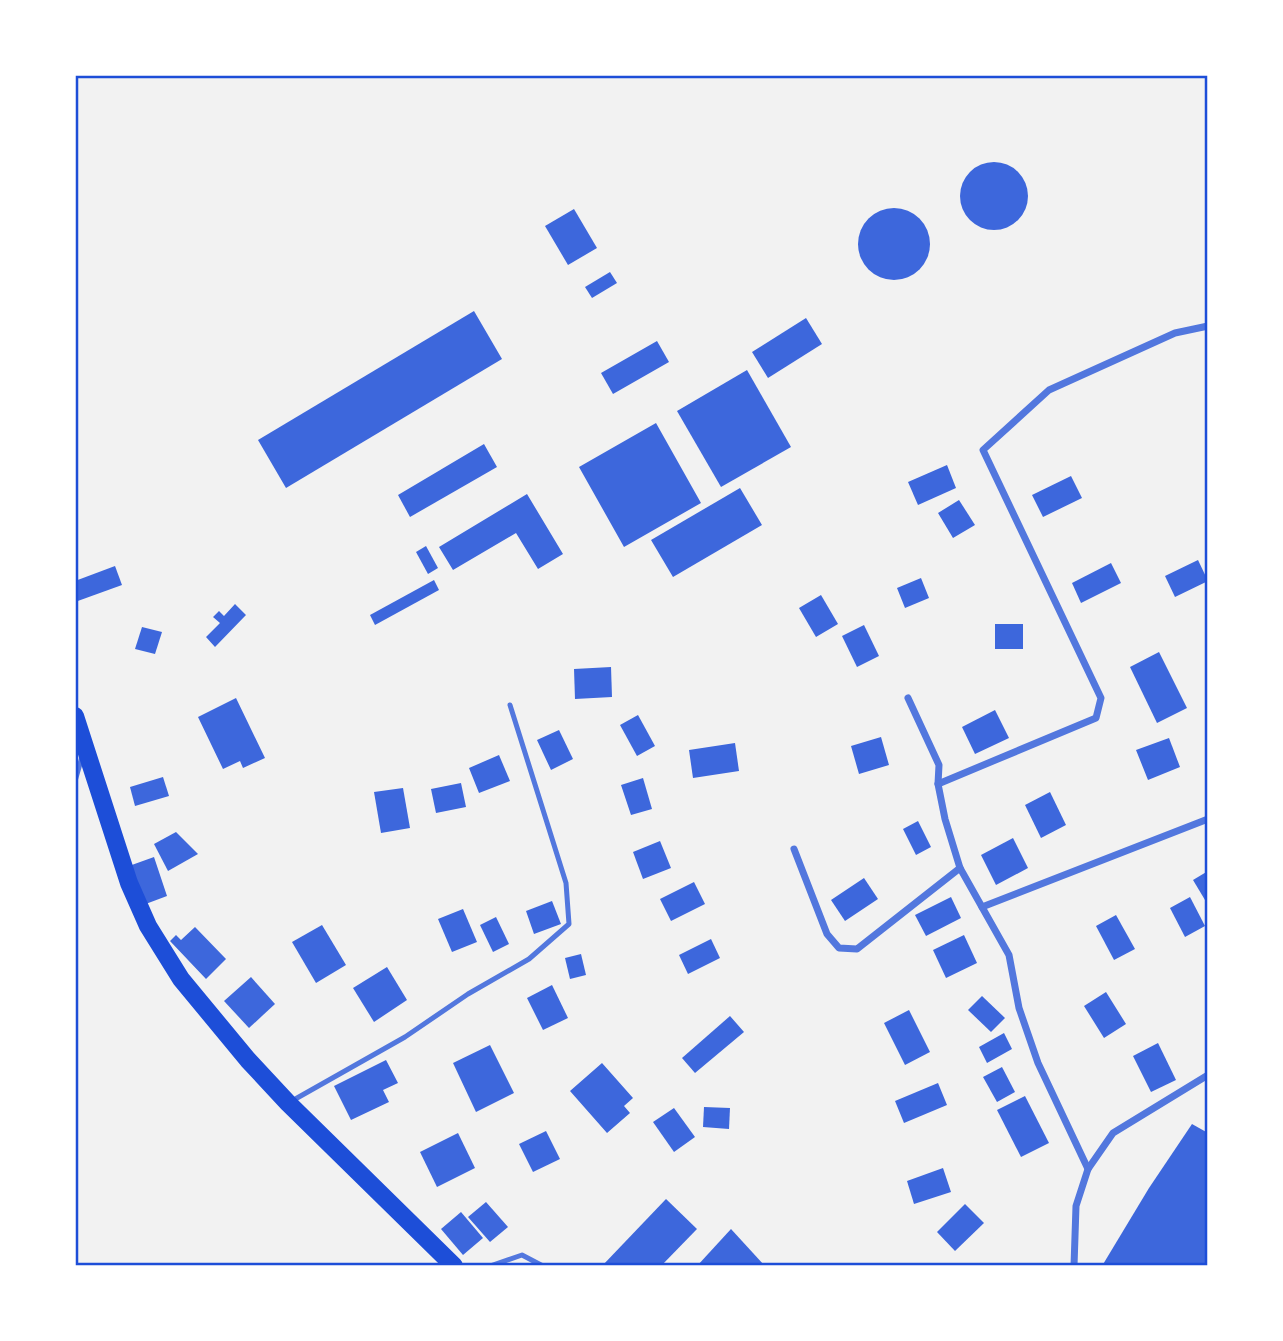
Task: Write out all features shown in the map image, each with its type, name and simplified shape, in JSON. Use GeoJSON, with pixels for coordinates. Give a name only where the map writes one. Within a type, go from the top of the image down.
{"type":"FeatureCollection","features":[{"type":"Feature","properties":{"kind":"main road"},"geometry":{"type":"LineString","coordinates":[[75,716],[129,883],[148,926],[181,979],[248,1060],[288,1103],[454,1266]]}},
{"type":"Feature","properties":{"kind":"street"},"geometry":{"type":"LineString","coordinates":[[938,784],[1096,718],[1101,698],[983,450],[1049,390],[1175,333],[1208,326]]}},
{"type":"Feature","properties":{"kind":"street"},"geometry":{"type":"LineString","coordinates":[[908,698],[939,765],[938,784],[945,819],[960,868],[1009,955],[1019,1008],[1038,1063],[1088,1170]]}},
{"type":"Feature","properties":{"kind":"street"},"geometry":{"type":"LineString","coordinates":[[982,907],[1208,819]]}},
{"type":"Feature","properties":{"kind":"street"},"geometry":{"type":"LineString","coordinates":[[794,849],[827,934],[839,948],[857,950],[960,868]]}},
{"type":"Feature","properties":{"kind":"street"},"geometry":{"type":"LineString","coordinates":[[1074,1266],[1076,1206],[1088,1170],[1114,1133],[1208,1075]]}},
{"type":"Feature","properties":{"kind":"lane"},"geometry":{"type":"LineString","coordinates":[[288,1103],[405,1037],[468,993],[530,959],[569,924],[566,883],[510,705]]}},
{"type":"Feature","properties":{"kind":"lane"},"geometry":{"type":"LineString","coordinates":[[75,781],[86,746]]}},
{"type":"Feature","properties":{"kind":"lane"},"geometry":{"type":"LineString","coordinates":[[490,1266],[522,1255],[543,1266]]}},
{"type":"Feature","properties":{"kind":"building"},"geometry":{"type":"Polygon","coordinates":[[[987,162],[1001,162],[1013,167],[1023,177],[1028,196],[1023,215],[1013,225],[1001,230],[987,230],[975,225],[965,215],[960,203],[960,189],[965,177],[975,167],[987,162]]]}},
{"type":"Feature","properties":{"kind":"building"},"geometry":{"type":"Polygon","coordinates":[[[894,208],[914,214],[924,224],[930,244],[924,264],[914,274],[894,280],[874,274],[864,264],[858,244],[864,224],[874,214],[894,208]]]}},
{"type":"Feature","properties":{"kind":"building"},"geometry":{"type":"Polygon","coordinates":[[[574,209],[597,248],[568,265],[545,226],[574,209]]]}},
{"type":"Feature","properties":{"kind":"building"},"geometry":{"type":"Polygon","coordinates":[[[610,272],[617,283],[592,298],[585,287],[610,272]]]}},
{"type":"Feature","properties":{"kind":"building"},"geometry":{"type":"Polygon","coordinates":[[[474,311],[502,359],[286,488],[258,440],[474,311]]]}},
{"type":"Feature","properties":{"kind":"building"},"geometry":{"type":"Polygon","coordinates":[[[806,318],[822,344],[768,378],[752,352],[806,318]]]}},
{"type":"Feature","properties":{"kind":"building"},"geometry":{"type":"Polygon","coordinates":[[[657,341],[669,362],[613,394],[601,373],[657,341]]]}},
{"type":"Feature","properties":{"kind":"building"},"geometry":{"type":"Polygon","coordinates":[[[747,370],[791,447],[721,487],[677,411],[747,370]]]}},
{"type":"Feature","properties":{"kind":"building"},"geometry":{"type":"Polygon","coordinates":[[[656,423],[701,503],[624,547],[579,467],[656,423]]]}},
{"type":"Feature","properties":{"kind":"building"},"geometry":{"type":"Polygon","coordinates":[[[484,444],[497,467],[410,517],[398,495],[484,444]]]}},
{"type":"Feature","properties":{"kind":"building"},"geometry":{"type":"Polygon","coordinates":[[[947,465],[956,488],[918,505],[908,482],[947,465]]]}},
{"type":"Feature","properties":{"kind":"building"},"geometry":{"type":"Polygon","coordinates":[[[1071,476],[1082,498],[1043,517],[1032,495],[1071,476]]]}},
{"type":"Feature","properties":{"kind":"building"},"geometry":{"type":"Polygon","coordinates":[[[740,488],[762,525],[673,577],[651,540],[740,488]]]}},
{"type":"Feature","properties":{"kind":"building"},"geometry":{"type":"Polygon","coordinates":[[[527,494],[563,554],[538,569],[516,533],[453,570],[439,547],[527,494]]]}},
{"type":"Feature","properties":{"kind":"building"},"geometry":{"type":"Polygon","coordinates":[[[959,500],[975,525],[953,538],[938,513],[959,500]]]}},
{"type":"Feature","properties":{"kind":"building"},"geometry":{"type":"Polygon","coordinates":[[[426,546],[438,568],[428,574],[416,552],[426,546]]]}},
{"type":"Feature","properties":{"kind":"building"},"geometry":{"type":"Polygon","coordinates":[[[1198,560],[1208,581],[1175,597],[1165,576],[1198,560]]]}},
{"type":"Feature","properties":{"kind":"building"},"geometry":{"type":"Polygon","coordinates":[[[1111,563],[1121,583],[1081,603],[1072,583],[1111,563]]]}},
{"type":"Feature","properties":{"kind":"building"},"geometry":{"type":"Polygon","coordinates":[[[115,566],[122,585],[75,602],[75,581],[115,566]]]}},
{"type":"Feature","properties":{"kind":"building"},"geometry":{"type":"Polygon","coordinates":[[[921,578],[929,598],[905,608],[897,588],[921,578]]]}},
{"type":"Feature","properties":{"kind":"building"},"geometry":{"type":"Polygon","coordinates":[[[434,580],[439,590],[375,625],[370,615],[434,580]]]}},
{"type":"Feature","properties":{"kind":"building"},"geometry":{"type":"Polygon","coordinates":[[[821,595],[838,624],[816,637],[799,608],[821,595]]]}},
{"type":"Feature","properties":{"kind":"building"},"geometry":{"type":"Polygon","coordinates":[[[235,604],[246,615],[215,647],[206,637],[220,623],[213,617],[219,611],[224,616],[235,604]]]}},
{"type":"Feature","properties":{"kind":"building"},"geometry":{"type":"Polygon","coordinates":[[[995,624],[1023,624],[1023,649],[995,649],[995,624]]]}},
{"type":"Feature","properties":{"kind":"building"},"geometry":{"type":"Polygon","coordinates":[[[864,625],[879,656],[857,667],[842,636],[864,625]]]}},
{"type":"Feature","properties":{"kind":"building"},"geometry":{"type":"Polygon","coordinates":[[[142,627],[162,632],[155,654],[135,649],[142,627]]]}},
{"type":"Feature","properties":{"kind":"building"},"geometry":{"type":"Polygon","coordinates":[[[1159,652],[1187,708],[1157,723],[1130,667],[1159,652]]]}},
{"type":"Feature","properties":{"kind":"building"},"geometry":{"type":"Polygon","coordinates":[[[611,667],[612,697],[575,699],[574,669],[611,667]]]}},
{"type":"Feature","properties":{"kind":"building"},"geometry":{"type":"Polygon","coordinates":[[[236,698],[265,758],[243,768],[240,761],[223,769],[198,717],[236,698]]]}},
{"type":"Feature","properties":{"kind":"building"},"geometry":{"type":"Polygon","coordinates":[[[995,710],[1009,738],[975,754],[962,727],[995,710]]]}},
{"type":"Feature","properties":{"kind":"building"},"geometry":{"type":"Polygon","coordinates":[[[638,715],[655,746],[637,756],[620,725],[638,715]]]}},
{"type":"Feature","properties":{"kind":"building"},"geometry":{"type":"Polygon","coordinates":[[[559,730],[573,759],[551,770],[537,740],[559,730]]]}},
{"type":"Feature","properties":{"kind":"building"},"geometry":{"type":"Polygon","coordinates":[[[881,737],[889,765],[859,774],[851,746],[881,737]]]}},
{"type":"Feature","properties":{"kind":"building"},"geometry":{"type":"Polygon","coordinates":[[[1169,738],[1180,767],[1148,780],[1136,750],[1169,738]]]}},
{"type":"Feature","properties":{"kind":"building"},"geometry":{"type":"Polygon","coordinates":[[[735,743],[739,771],[693,778],[689,750],[735,743]]]}},
{"type":"Feature","properties":{"kind":"building"},"geometry":{"type":"Polygon","coordinates":[[[499,755],[510,781],[479,793],[469,768],[499,755]]]}},
{"type":"Feature","properties":{"kind":"building"},"geometry":{"type":"Polygon","coordinates":[[[163,777],[169,796],[135,806],[130,787],[163,777]]]}},
{"type":"Feature","properties":{"kind":"building"},"geometry":{"type":"Polygon","coordinates":[[[643,778],[652,809],[631,815],[621,785],[643,778]]]}},
{"type":"Feature","properties":{"kind":"building"},"geometry":{"type":"Polygon","coordinates":[[[461,783],[466,807],[436,813],[431,789],[461,783]]]}},
{"type":"Feature","properties":{"kind":"building"},"geometry":{"type":"Polygon","coordinates":[[[403,788],[410,828],[381,833],[374,792],[403,788]]]}},
{"type":"Feature","properties":{"kind":"building"},"geometry":{"type":"Polygon","coordinates":[[[1050,792],[1066,825],[1041,838],[1025,805],[1050,792]]]}},
{"type":"Feature","properties":{"kind":"building"},"geometry":{"type":"Polygon","coordinates":[[[918,821],[931,847],[916,855],[903,829],[918,821]]]}},
{"type":"Feature","properties":{"kind":"building"},"geometry":{"type":"Polygon","coordinates":[[[176,832],[198,854],[168,871],[154,844],[176,832]]]}},
{"type":"Feature","properties":{"kind":"building"},"geometry":{"type":"Polygon","coordinates":[[[1013,838],[1028,868],[996,885],[981,855],[1013,838]]]}},
{"type":"Feature","properties":{"kind":"building"},"geometry":{"type":"Polygon","coordinates":[[[660,841],[671,868],[643,879],[633,852],[660,841]]]}},
{"type":"Feature","properties":{"kind":"building"},"geometry":{"type":"Polygon","coordinates":[[[154,857],[167,896],[143,905],[129,866],[154,857]]]}},
{"type":"Feature","properties":{"kind":"building"},"geometry":{"type":"Polygon","coordinates":[[[1208,871],[1208,905],[1193,880],[1208,871]]]}},
{"type":"Feature","properties":{"kind":"building"},"geometry":{"type":"Polygon","coordinates":[[[864,878],[878,899],[845,921],[831,900],[864,878]]]}},
{"type":"Feature","properties":{"kind":"building"},"geometry":{"type":"Polygon","coordinates":[[[694,882],[705,904],[671,921],[660,899],[694,882]]]}},
{"type":"Feature","properties":{"kind":"building"},"geometry":{"type":"Polygon","coordinates":[[[951,897],[961,918],[926,936],[915,915],[951,897]]]}},
{"type":"Feature","properties":{"kind":"building"},"geometry":{"type":"Polygon","coordinates":[[[1190,897],[1205,926],[1185,937],[1170,908],[1190,897]]]}},
{"type":"Feature","properties":{"kind":"building"},"geometry":{"type":"Polygon","coordinates":[[[552,901],[561,924],[534,934],[526,911],[552,901]]]}},
{"type":"Feature","properties":{"kind":"building"},"geometry":{"type":"Polygon","coordinates":[[[463,909],[477,942],[452,952],[438,919],[463,909]]]}},
{"type":"Feature","properties":{"kind":"building"},"geometry":{"type":"Polygon","coordinates":[[[1116,915],[1135,949],[1114,960],[1096,926],[1116,915]]]}},
{"type":"Feature","properties":{"kind":"building"},"geometry":{"type":"Polygon","coordinates":[[[496,917],[509,944],[493,952],[480,925],[496,917]]]}},
{"type":"Feature","properties":{"kind":"building"},"geometry":{"type":"Polygon","coordinates":[[[322,925],[346,965],[316,983],[292,942],[322,925]]]}},
{"type":"Feature","properties":{"kind":"building"},"geometry":{"type":"Polygon","coordinates":[[[195,927],[226,959],[206,979],[170,941],[176,935],[181,940],[195,927]]]}},
{"type":"Feature","properties":{"kind":"building"},"geometry":{"type":"Polygon","coordinates":[[[964,935],[977,963],[946,978],[933,950],[964,935]]]}},
{"type":"Feature","properties":{"kind":"building"},"geometry":{"type":"Polygon","coordinates":[[[711,939],[720,958],[688,974],[679,955],[711,939]]]}},
{"type":"Feature","properties":{"kind":"building"},"geometry":{"type":"Polygon","coordinates":[[[581,954],[586,975],[570,979],[565,958],[581,954]]]}},
{"type":"Feature","properties":{"kind":"building"},"geometry":{"type":"Polygon","coordinates":[[[387,967],[407,1000],[374,1022],[353,988],[387,967]]]}},
{"type":"Feature","properties":{"kind":"building"},"geometry":{"type":"Polygon","coordinates":[[[251,977],[275,1004],[249,1028],[224,1001],[251,977]]]}},
{"type":"Feature","properties":{"kind":"building"},"geometry":{"type":"Polygon","coordinates":[[[552,985],[568,1018],[543,1030],[527,998],[552,985]]]}},
{"type":"Feature","properties":{"kind":"building"},"geometry":{"type":"Polygon","coordinates":[[[1106,992],[1126,1024],[1104,1038],[1084,1006],[1106,992]]]}},
{"type":"Feature","properties":{"kind":"building"},"geometry":{"type":"Polygon","coordinates":[[[982,996],[1005,1018],[991,1032],[968,1010],[982,996]]]}},
{"type":"Feature","properties":{"kind":"building"},"geometry":{"type":"Polygon","coordinates":[[[909,1010],[930,1052],[905,1065],[884,1023],[909,1010]]]}},
{"type":"Feature","properties":{"kind":"building"},"geometry":{"type":"Polygon","coordinates":[[[730,1016],[744,1032],[695,1073],[682,1058],[730,1016]]]}},
{"type":"Feature","properties":{"kind":"building"},"geometry":{"type":"Polygon","coordinates":[[[1004,1033],[1012,1049],[987,1063],[979,1047],[1004,1033]]]}},
{"type":"Feature","properties":{"kind":"building"},"geometry":{"type":"Polygon","coordinates":[[[1158,1043],[1176,1080],[1151,1092],[1133,1056],[1158,1043]]]}},
{"type":"Feature","properties":{"kind":"building"},"geometry":{"type":"Polygon","coordinates":[[[490,1045],[514,1093],[476,1112],[453,1063],[490,1045]]]}},
{"type":"Feature","properties":{"kind":"building"},"geometry":{"type":"Polygon","coordinates":[[[386,1060],[398,1083],[383,1090],[389,1102],[351,1120],[334,1086],[386,1060]]]}},
{"type":"Feature","properties":{"kind":"building"},"geometry":{"type":"Polygon","coordinates":[[[602,1063],[633,1098],[624,1106],[630,1113],[607,1133],[570,1091],[602,1063]]]}},
{"type":"Feature","properties":{"kind":"building"},"geometry":{"type":"Polygon","coordinates":[[[1002,1067],[1015,1092],[997,1102],[983,1077],[1002,1067]]]}},
{"type":"Feature","properties":{"kind":"building"},"geometry":{"type":"Polygon","coordinates":[[[938,1083],[947,1105],[904,1123],[895,1101],[938,1083]]]}},
{"type":"Feature","properties":{"kind":"building"},"geometry":{"type":"Polygon","coordinates":[[[1025,1096],[1049,1143],[1021,1157],[997,1110],[1025,1096]]]}},
{"type":"Feature","properties":{"kind":"building"},"geometry":{"type":"Polygon","coordinates":[[[704,1107],[730,1108],[729,1129],[703,1127],[704,1107]]]}},
{"type":"Feature","properties":{"kind":"building"},"geometry":{"type":"Polygon","coordinates":[[[674,1108],[695,1137],[674,1152],[653,1122],[674,1108]]]}},
{"type":"Feature","properties":{"kind":"building"},"geometry":{"type":"Polygon","coordinates":[[[1192,1124],[1208,1133],[1208,1266],[1102,1266],[1149,1188],[1192,1124]]]}},
{"type":"Feature","properties":{"kind":"building"},"geometry":{"type":"Polygon","coordinates":[[[546,1131],[560,1159],[533,1172],[519,1144],[546,1131]]]}},
{"type":"Feature","properties":{"kind":"building"},"geometry":{"type":"Polygon","coordinates":[[[458,1133],[475,1168],[437,1187],[420,1152],[458,1133]]]}},
{"type":"Feature","properties":{"kind":"building"},"geometry":{"type":"Polygon","coordinates":[[[943,1168],[951,1192],[914,1204],[907,1181],[943,1168]]]}},
{"type":"Feature","properties":{"kind":"building"},"geometry":{"type":"Polygon","coordinates":[[[666,1199],[697,1229],[661,1266],[602,1266],[666,1199]]]}},
{"type":"Feature","properties":{"kind":"building"},"geometry":{"type":"Polygon","coordinates":[[[486,1202],[508,1227],[490,1242],[468,1217],[486,1202]]]}},
{"type":"Feature","properties":{"kind":"building"},"geometry":{"type":"Polygon","coordinates":[[[965,1204],[984,1223],[955,1251],[937,1232],[965,1204]]]}},
{"type":"Feature","properties":{"kind":"building"},"geometry":{"type":"Polygon","coordinates":[[[461,1212],[483,1238],[463,1255],[441,1229],[461,1212]]]}},
{"type":"Feature","properties":{"kind":"building"},"geometry":{"type":"Polygon","coordinates":[[[731,1229],[765,1266],[697,1266],[731,1229]]]}}]}
